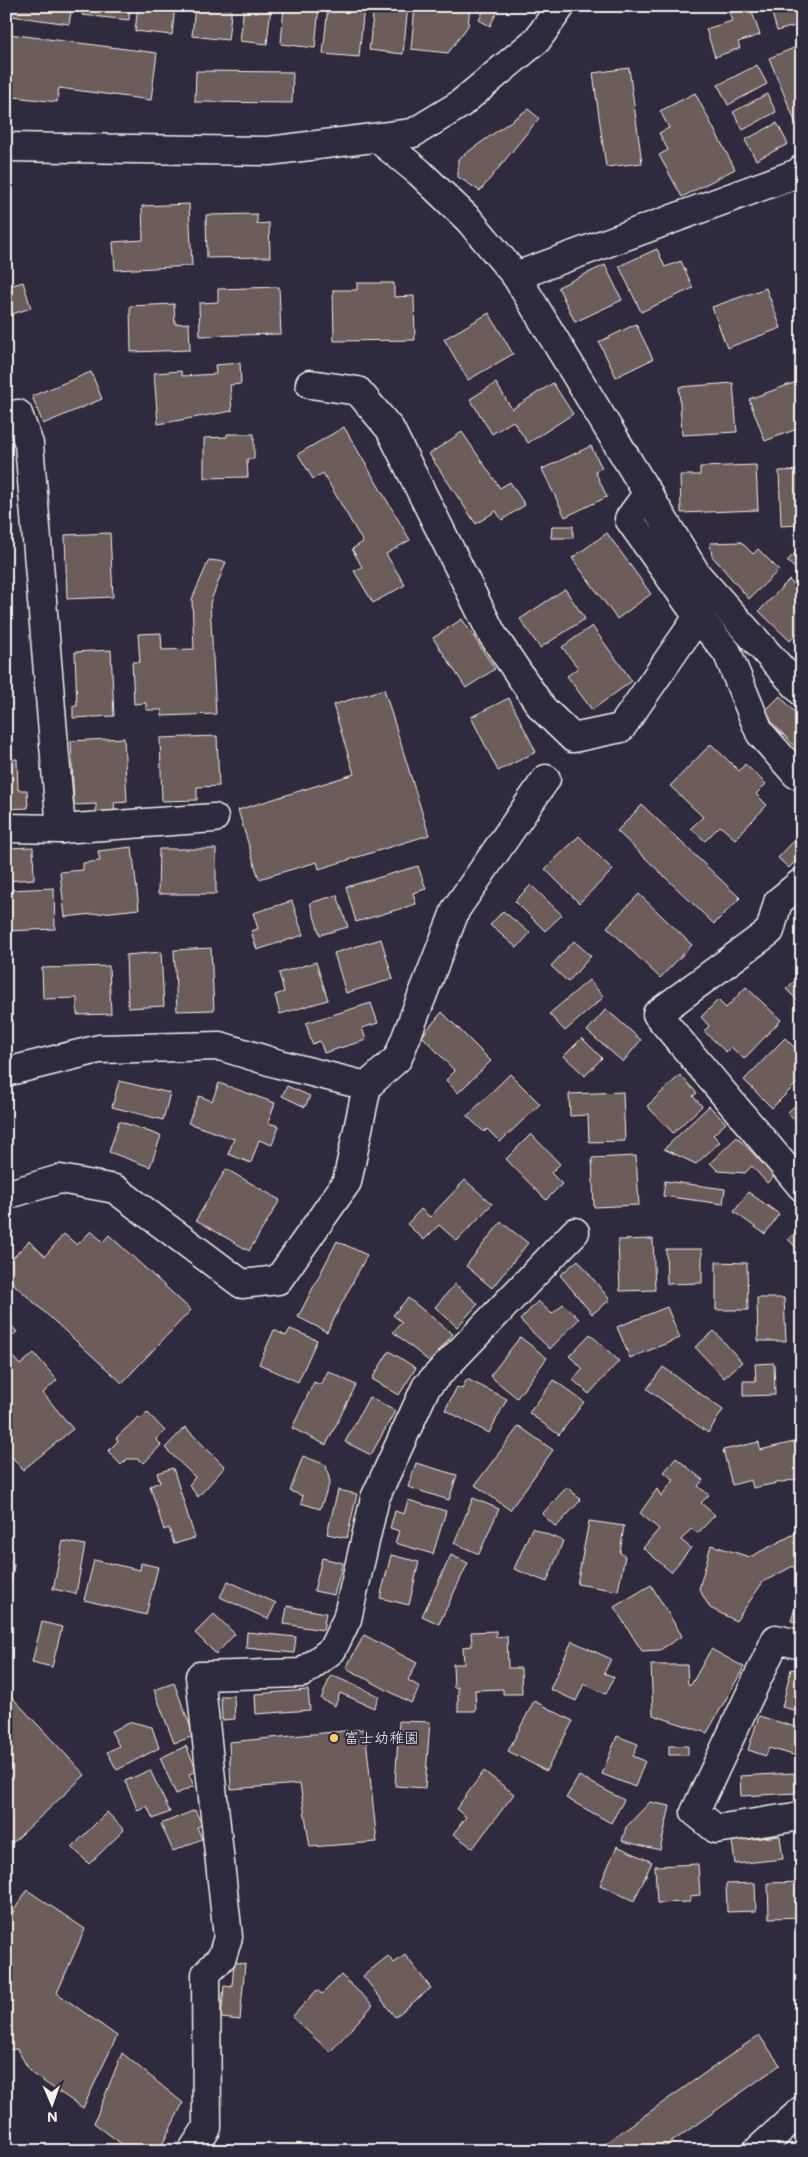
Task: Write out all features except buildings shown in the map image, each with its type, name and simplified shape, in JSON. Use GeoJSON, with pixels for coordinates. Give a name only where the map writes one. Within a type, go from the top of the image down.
{"type":"FeatureCollection","features":[{"type":"Feature","properties":{"kind":"street"},"geometry":{"type":"LineString","coordinates":[[6,146],[269,151],[413,133],[459,105],[537,40],[561,6]]}},
{"type":"Feature","properties":{"kind":"street"},"geometry":{"type":"LineString","coordinates":[[378,138],[419,172],[469,220],[516,276],[697,575],[802,692]]}},
{"type":"Feature","properties":{"kind":"street"},"geometry":{"type":"LineString","coordinates":[[516,276],[789,176],[802,169]]}},
{"type":"Feature","properties":{"kind":"street"},"geometry":{"type":"LineString","coordinates":[[310,384],[358,391],[390,429],[492,634],[542,708],[572,738],[620,728],[698,617]]}},
{"type":"Feature","properties":{"kind":"street"},"geometry":{"type":"LineString","coordinates":[[18,414],[29,444],[61,829]]}},
{"type":"Feature","properties":{"kind":"street"},"geometry":{"type":"LineString","coordinates":[[648,493],[629,519],[698,617],[727,652],[760,733],[796,774]]}},
{"type":"Feature","properties":{"kind":"street"},"geometry":{"type":"LineString","coordinates":[[6,1195],[60,1179],[115,1189],[242,1284],[278,1280],[347,1182],[367,1086],[398,1058],[456,909],[546,779]]}},
{"type":"Feature","properties":{"kind":"street"},"geometry":{"type":"LineString","coordinates":[[6,828],[61,829],[214,818]]}},
{"type":"Feature","properties":{"kind":"street"},"geometry":{"type":"LineString","coordinates":[[802,882],[778,902],[770,931],[657,1014],[802,1187]]}},
{"type":"Feature","properties":{"kind":"street"},"geometry":{"type":"LineString","coordinates":[[6,1072],[99,1049],[220,1046],[279,1064],[367,1086]]}},
{"type":"Feature","properties":{"kind":"street"},"geometry":{"type":"LineString","coordinates":[[192,2151],[207,2128],[206,1974],[222,1957],[228,1937],[200,1676],[302,1673],[332,1650],[347,1619],[375,1498],[426,1387],[575,1232]]}},
{"type":"Feature","properties":{"kind":"street"},"geometry":{"type":"LineString","coordinates":[[802,1645],[776,1640],[695,1812],[716,1829],[802,1816]]}},
{"type":"Feature","properties":{"kind":"street"},"geometry":{"type":"LineString","coordinates":[[757,2151],[802,2110]]}},
{"type":"Feature","properties":{"kind":"place","name":"富士幼稚園"},"geometry":{"type":"Point","coordinates":[334,1738]}}]}
